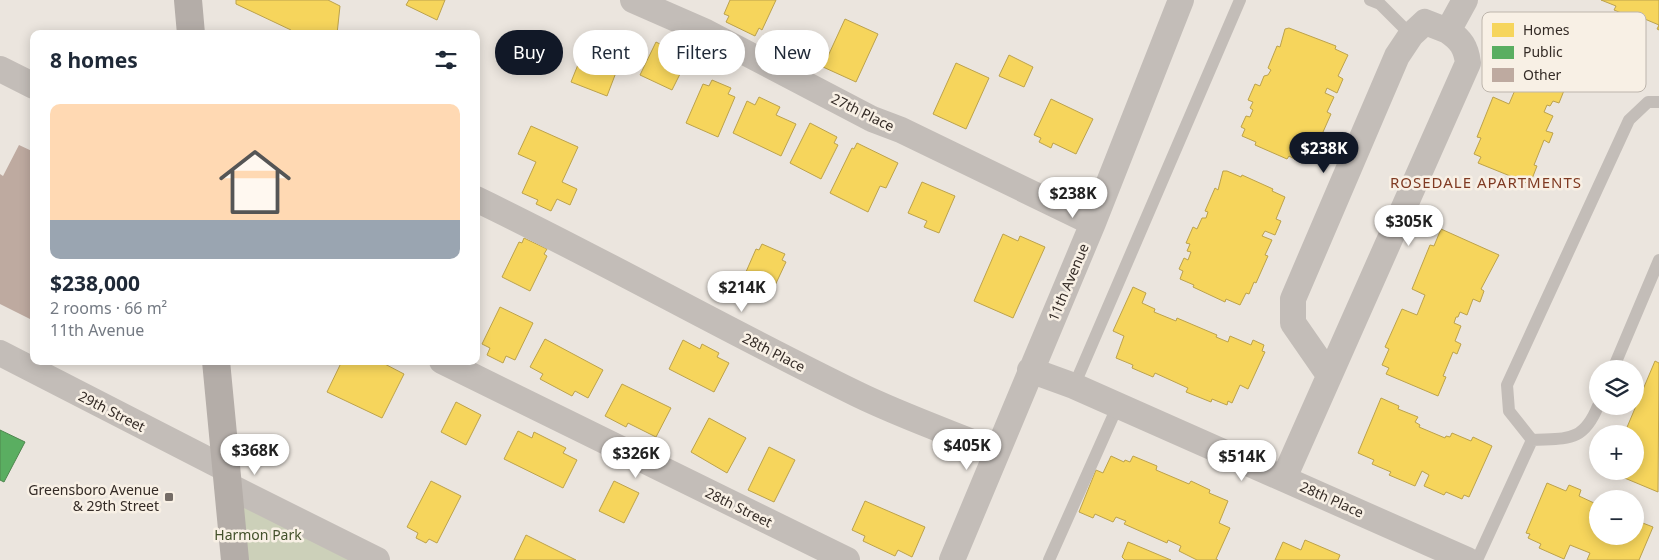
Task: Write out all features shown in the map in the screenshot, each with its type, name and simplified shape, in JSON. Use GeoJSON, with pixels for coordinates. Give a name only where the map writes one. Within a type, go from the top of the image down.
{"type":"FeatureCollection","features":[{"type":"Feature","properties":{"kind":"main road"},"geometry":{"type":"LineString","coordinates":[[188,0],[191,30]]}},
{"type":"Feature","properties":{"kind":"main road"},"geometry":{"type":"LineString","coordinates":[[216,365],[234,560]]}},
{"type":"Feature","properties":{"kind":"street","name":"27th Place"},"geometry":{"type":"LineString","coordinates":[[633,0],[706,32],[872,119],[900,130],[1093,223]]}},
{"type":"Feature","properties":{"kind":"street","name":"11th Avenue"},"geometry":{"type":"LineString","coordinates":[[952,560],[1093,223],[1181,0]]}},
{"type":"Feature","properties":{"kind":"street"},"geometry":{"type":"LineString","coordinates":[[1448,30],[1465,0]]}},
{"type":"Feature","properties":{"kind":"street"},"geometry":{"type":"LineString","coordinates":[[1284,478],[1468,63],[1466,50],[1459,39],[1448,30],[1425,22],[1411,34],[1397,56],[1293,298],[1293,323],[1329,375]]}},
{"type":"Feature","properties":{"kind":"street"},"geometry":{"type":"LineString","coordinates":[[0,69],[30,84]]}},
{"type":"Feature","properties":{"kind":"street","name":"28th Place"},"geometry":{"type":"LineString","coordinates":[[480,201],[582,250],[664,296],[859,396],[997,452]]}},
{"type":"Feature","properties":{"kind":"street","name":"29th Street"},"geometry":{"type":"LineString","coordinates":[[0,353],[376,560]]}},
{"type":"Feature","properties":{"kind":"street","name":"28th Street"},"geometry":{"type":"LineString","coordinates":[[450,365],[847,560]]}},
{"type":"Feature","properties":{"kind":"street","name":"28th Place"},"geometry":{"type":"LineString","coordinates":[[1030,370],[1118,405],[1468,560]]}},
{"type":"Feature","properties":{"kind":"lane"},"geometry":{"type":"LineString","coordinates":[[1074,386],[1240,0]]}},
{"type":"Feature","properties":{"kind":"lane"},"geometry":{"type":"LineString","coordinates":[[1370,0],[1380,4],[1411,34]]}},
{"type":"Feature","properties":{"kind":"lane"},"geometry":{"type":"LineString","coordinates":[[1532,440],[1510,411],[1507,385],[1629,120],[1648,102],[1659,102]]}},
{"type":"Feature","properties":{"kind":"lane"},"geometry":{"type":"LineString","coordinates":[[1617,360],[1659,260]]}},
{"type":"Feature","properties":{"kind":"lane"},"geometry":{"type":"LineString","coordinates":[[1049,560],[1118,405]]}},
{"type":"Feature","properties":{"kind":"lane"},"geometry":{"type":"LineString","coordinates":[[1532,440],[1573,438],[1591,422],[1594,415]]}},
{"type":"Feature","properties":{"kind":"lane"},"geometry":{"type":"LineString","coordinates":[[1477,560],[1532,440]]}},
{"type":"Feature","properties":{"kind":"green space","name":"Harmon Park"},"geometry":{"type":"Polygon","coordinates":[[[227,485],[371,560],[234,560],[227,485]]]}},
{"type":"Feature","properties":{"kind":"building: Homes"},"geometry":{"type":"Polygon","coordinates":[[[236,0],[328,0],[340,6],[337,30],[291,30],[236,4],[236,0]]]}},
{"type":"Feature","properties":{"kind":"building: Homes"},"geometry":{"type":"Polygon","coordinates":[[[409,0],[445,0],[437,20],[406,5],[409,0]]]}},
{"type":"Feature","properties":{"kind":"building: Homes"},"geometry":{"type":"Polygon","coordinates":[[[730,0],[776,0],[762,30],[759,28],[755,30],[755,36],[726,22],[729,16],[724,14],[730,0]]]}},
{"type":"Feature","properties":{"kind":"building: Homes"},"geometry":{"type":"Polygon","coordinates":[[[1601,0],[1659,0],[1659,25],[1646,20],[1646,12],[1619,12],[1614,10],[1616,6],[1601,0]]]}},
{"type":"Feature","properties":{"kind":"building: Homes"},"geometry":{"type":"Polygon","coordinates":[[[845,19],[878,34],[856,82],[829,70],[829,54],[845,19]]]}},
{"type":"Feature","properties":{"kind":"building: Homes"},"geometry":{"type":"Polygon","coordinates":[[[1289,28],[1336,46],[1335,49],[1348,55],[1338,76],[1343,79],[1337,93],[1327,88],[1325,93],[1334,97],[1327,112],[1331,114],[1319,141],[1317,140],[1311,152],[1308,150],[1302,163],[1289,156],[1287,159],[1255,145],[1256,142],[1242,136],[1245,129],[1241,127],[1246,116],[1250,117],[1253,110],[1250,108],[1253,102],[1248,100],[1255,84],[1260,86],[1264,76],[1268,75],[1271,70],[1268,68],[1277,46],[1280,47],[1285,29],[1289,28]]]}},
{"type":"Feature","properties":{"kind":"building: Homes"},"geometry":{"type":"Polygon","coordinates":[[[656,42],[658,43],[658,75],[680,75],[672,90],[640,75],[648,75],[648,58],[656,42]]]}},
{"type":"Feature","properties":{"kind":"building: Homes"},"geometry":{"type":"Polygon","coordinates":[[[1009,55],[1033,67],[1024,87],[999,76],[1009,55]]]}},
{"type":"Feature","properties":{"kind":"building: Homes"},"geometry":{"type":"Polygon","coordinates":[[[956,63],[989,78],[966,129],[933,114],[956,63]]]}},
{"type":"Feature","properties":{"kind":"building: Homes"},"geometry":{"type":"Polygon","coordinates":[[[574,75],[615,75],[607,96],[571,82],[574,75]]]}},
{"type":"Feature","properties":{"kind":"building: Homes"},"geometry":{"type":"Polygon","coordinates":[[[712,80],[731,88],[728,94],[735,97],[718,137],[686,123],[703,84],[709,86],[712,80]]]}},
{"type":"Feature","properties":{"kind":"building: Homes"},"geometry":{"type":"Polygon","coordinates":[[[1514,92],[1563,92],[1559,103],[1553,101],[1550,106],[1547,105],[1544,112],[1553,116],[1546,131],[1553,133],[1549,143],[1544,140],[1534,165],[1537,166],[1530,184],[1478,163],[1481,157],[1474,154],[1481,138],[1477,137],[1493,97],[1509,104],[1514,92]]]}},
{"type":"Feature","properties":{"kind":"building: Homes"},"geometry":{"type":"Polygon","coordinates":[[[759,97],[780,107],[776,115],[796,124],[781,156],[733,133],[747,101],[755,105],[759,97]]]}},
{"type":"Feature","properties":{"kind":"building: Homes"},"geometry":{"type":"Polygon","coordinates":[[[1051,99],[1093,119],[1076,154],[1053,143],[1051,148],[1039,142],[1041,138],[1034,135],[1051,99]]]}},
{"type":"Feature","properties":{"kind":"building: Homes"},"geometry":{"type":"Polygon","coordinates":[[[810,123],[837,137],[834,143],[838,145],[821,179],[790,163],[810,123]]]}},
{"type":"Feature","properties":{"kind":"building: Homes"},"geometry":{"type":"Polygon","coordinates":[[[531,126],[578,147],[562,182],[577,189],[570,205],[557,199],[551,211],[536,204],[538,200],[522,193],[536,162],[518,154],[531,126]]]}},
{"type":"Feature","properties":{"kind":"building: Homes"},"geometry":{"type":"Polygon","coordinates":[[[857,143],[898,163],[886,188],[880,186],[868,212],[830,193],[852,148],[854,149],[857,143]]]}},
{"type":"Feature","properties":{"kind":"building: Homes"},"geometry":{"type":"Polygon","coordinates":[[[1223,171],[1241,177],[1242,175],[1273,189],[1272,191],[1285,197],[1276,219],[1281,221],[1275,235],[1265,231],[1262,236],[1272,240],[1265,255],[1268,256],[1256,283],[1254,282],[1249,294],[1246,293],[1240,305],[1226,299],[1225,302],[1180,279],[1183,271],[1179,269],[1184,258],[1188,260],[1191,252],[1187,251],[1190,244],[1186,243],[1193,227],[1197,229],[1202,218],[1206,218],[1208,212],[1205,211],[1215,188],[1218,190],[1223,171]]]}},
{"type":"Feature","properties":{"kind":"building: Homes"},"geometry":{"type":"Polygon","coordinates":[[[922,182],[955,196],[939,233],[924,227],[927,221],[908,213],[922,182]]]}},
{"type":"Feature","properties":{"kind":"building: Homes"},"geometry":{"type":"Polygon","coordinates":[[[1441,229],[1499,255],[1481,289],[1484,291],[1480,302],[1473,299],[1467,315],[1460,312],[1458,317],[1456,317],[1454,323],[1461,326],[1455,341],[1461,344],[1457,354],[1453,352],[1443,376],[1446,377],[1438,396],[1386,374],[1389,368],[1382,365],[1389,349],[1385,347],[1402,309],[1417,315],[1425,295],[1412,289],[1430,245],[1434,246],[1441,229]]]}},
{"type":"Feature","properties":{"kind":"building: Homes"},"geometry":{"type":"Polygon","coordinates":[[[1003,234],[1018,241],[1020,236],[1045,247],[1013,318],[974,301],[1003,234]]]}},
{"type":"Feature","properties":{"kind":"building: Homes"},"geometry":{"type":"Polygon","coordinates":[[[524,238],[547,249],[544,254],[547,256],[530,291],[502,277],[519,242],[522,243],[524,238]]]}},
{"type":"Feature","properties":{"kind":"building: Homes"},"geometry":{"type":"Polygon","coordinates":[[[762,244],[785,254],[782,260],[786,262],[771,294],[759,289],[756,297],[740,290],[756,249],[759,250],[762,244]]]}},
{"type":"Feature","properties":{"kind":"building: Homes"},"geometry":{"type":"Polygon","coordinates":[[[1133,287],[1146,293],[1142,303],[1155,309],[1154,312],[1176,321],[1177,318],[1217,335],[1216,337],[1228,342],[1230,336],[1251,345],[1253,340],[1264,345],[1262,351],[1265,352],[1248,389],[1240,385],[1232,403],[1228,401],[1227,405],[1212,399],[1211,402],[1186,392],[1188,388],[1155,373],[1153,377],[1132,368],[1133,365],[1116,358],[1124,336],[1113,331],[1133,287]]]}},
{"type":"Feature","properties":{"kind":"building: Homes"},"geometry":{"type":"Polygon","coordinates":[[[500,307],[533,323],[515,360],[506,356],[503,363],[487,355],[490,348],[482,344],[500,307]]]}},
{"type":"Feature","properties":{"kind":"building: Homes"},"geometry":{"type":"Polygon","coordinates":[[[545,339],[603,370],[588,398],[575,391],[572,396],[540,379],[543,374],[530,367],[545,339]]]}},
{"type":"Feature","properties":{"kind":"building: Homes"},"geometry":{"type":"Polygon","coordinates":[[[683,340],[700,349],[702,344],[719,353],[717,357],[729,363],[714,392],[669,369],[683,340]]]}},
{"type":"Feature","properties":{"kind":"building: Homes"},"geometry":{"type":"Polygon","coordinates":[[[1655,361],[1659,363],[1658,492],[1629,480],[1644,480],[1644,425],[1628,425],[1632,415],[1644,415],[1644,387],[1655,361]]]}},
{"type":"Feature","properties":{"kind":"building: Homes"},"geometry":{"type":"Polygon","coordinates":[[[340,365],[387,365],[404,374],[382,418],[327,392],[340,365]]]}},
{"type":"Feature","properties":{"kind":"building: Homes"},"geometry":{"type":"Polygon","coordinates":[[[622,384],[671,408],[656,437],[628,423],[626,427],[605,416],[622,384]]]}},
{"type":"Feature","properties":{"kind":"building: Homes"},"geometry":{"type":"Polygon","coordinates":[[[1381,398],[1399,406],[1398,409],[1418,417],[1415,422],[1420,425],[1419,427],[1445,438],[1446,436],[1450,437],[1452,433],[1471,441],[1473,437],[1492,446],[1469,497],[1464,495],[1462,499],[1446,492],[1444,495],[1424,486],[1429,475],[1422,471],[1415,486],[1389,475],[1391,472],[1372,464],[1374,460],[1358,453],[1381,398]]]}},
{"type":"Feature","properties":{"kind":"building: Homes"},"geometry":{"type":"Polygon","coordinates":[[[456,402],[481,415],[466,445],[441,432],[456,402]]]}},
{"type":"Feature","properties":{"kind":"building: Homes"},"geometry":{"type":"Polygon","coordinates":[[[709,418],[746,438],[727,473],[691,452],[709,418]]]}},
{"type":"Feature","properties":{"kind":"building: Homes"},"geometry":{"type":"Polygon","coordinates":[[[518,431],[532,438],[534,432],[566,448],[563,453],[577,460],[563,488],[504,459],[518,431]]]}},
{"type":"Feature","properties":{"kind":"building: Homes"},"geometry":{"type":"Polygon","coordinates":[[[769,447],[795,460],[774,502],[748,490],[769,447]]]}},
{"type":"Feature","properties":{"kind":"building: Homes"},"geometry":{"type":"Polygon","coordinates":[[[1111,456],[1124,462],[1125,460],[1130,462],[1133,456],[1157,466],[1156,470],[1189,484],[1191,481],[1210,490],[1209,493],[1228,501],[1219,523],[1230,528],[1216,559],[1218,560],[1197,560],[1179,551],[1181,546],[1168,540],[1167,543],[1124,524],[1126,521],[1116,517],[1113,522],[1095,514],[1093,518],[1079,512],[1096,470],[1103,473],[1111,456]]]}},
{"type":"Feature","properties":{"kind":"building: Homes"},"geometry":{"type":"Polygon","coordinates":[[[431,481],[461,496],[437,543],[429,539],[426,543],[416,538],[418,533],[407,527],[431,481]]]}},
{"type":"Feature","properties":{"kind":"building: Homes"},"geometry":{"type":"Polygon","coordinates":[[[614,481],[639,493],[624,523],[599,511],[614,481]]]}},
{"type":"Feature","properties":{"kind":"building: Homes"},"geometry":{"type":"Polygon","coordinates":[[[1547,483],[1566,491],[1569,485],[1581,490],[1579,496],[1589,501],[1589,545],[1644,545],[1644,524],[1653,527],[1639,560],[1587,560],[1590,553],[1570,545],[1564,559],[1539,548],[1541,544],[1528,538],[1530,534],[1526,533],[1547,483]]]}},
{"type":"Feature","properties":{"kind":"building: Homes"},"geometry":{"type":"Polygon","coordinates":[[[865,501],[925,527],[912,557],[898,550],[895,556],[863,541],[865,536],[852,530],[865,501]]]}},
{"type":"Feature","properties":{"kind":"building: Homes"},"geometry":{"type":"Polygon","coordinates":[[[526,535],[576,560],[514,560],[526,535]]]}},
{"type":"Feature","properties":{"kind":"building: Homes"},"geometry":{"type":"Polygon","coordinates":[[[1305,540],[1340,555],[1338,560],[1275,560],[1283,542],[1301,550],[1305,540]]]}},
{"type":"Feature","properties":{"kind":"building: Homes"},"geometry":{"type":"Polygon","coordinates":[[[1128,542],[1171,560],[1125,560],[1122,557],[1128,542]]]}},
{"type":"Feature","properties":{"kind":"building: Public"},"geometry":{"type":"Polygon","coordinates":[[[0,430],[25,442],[4,482],[0,480],[0,430]]]}},
{"type":"Feature","properties":{"kind":"building: Other"},"geometry":{"type":"Polygon","coordinates":[[[19,145],[30,150],[30,319],[0,304],[0,174],[3,176],[19,145]]]}},
{"type":"Feature","properties":{"kind":"place","name":"Greensboro Avenue & 29th Street"},"geometry":{"type":"Point","coordinates":[169,497]}},
{"type":"Feature","properties":{"kind":"district","name":"ROSEDALE APARTMENTS"},"geometry":{"type":"Point","coordinates":[1486,182]}}]}
